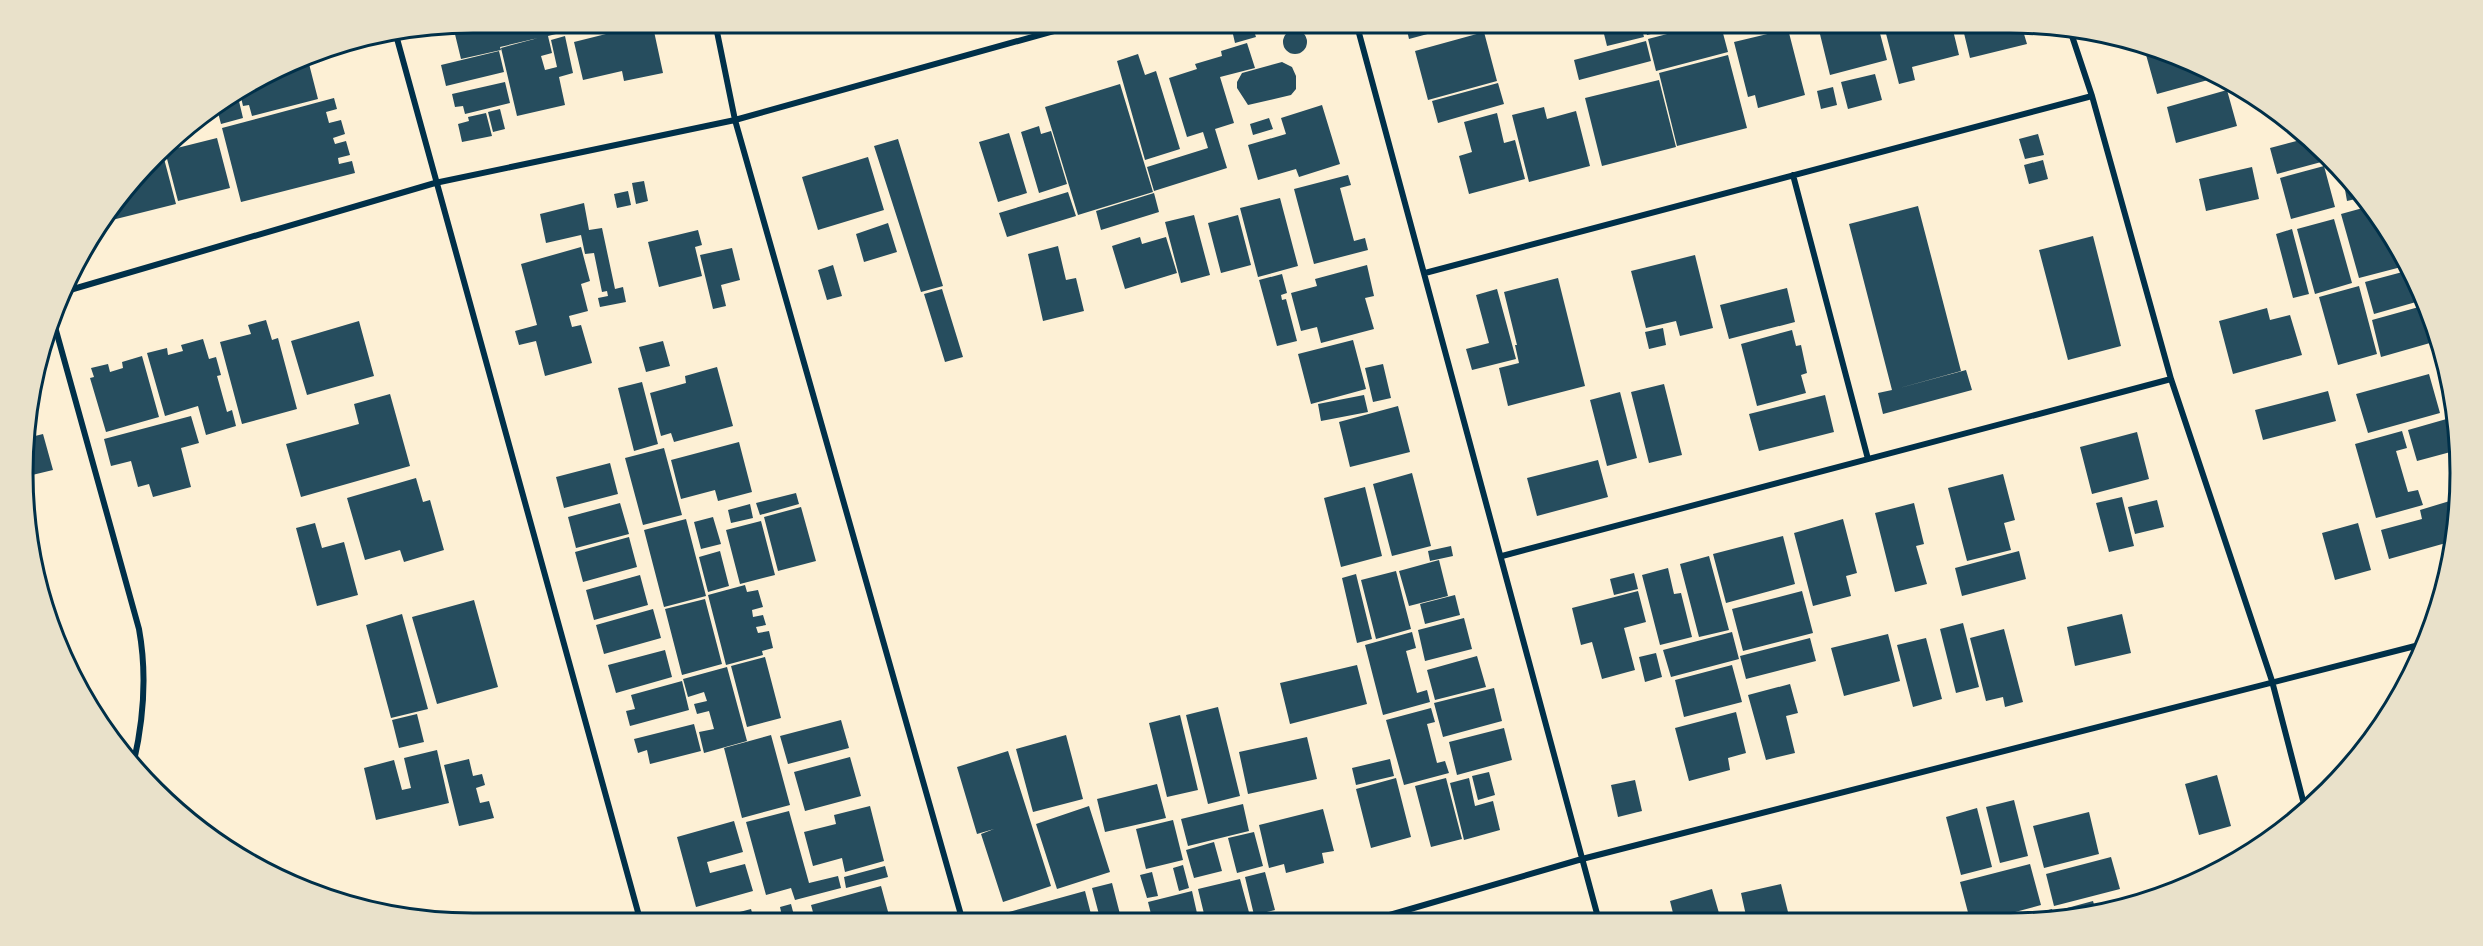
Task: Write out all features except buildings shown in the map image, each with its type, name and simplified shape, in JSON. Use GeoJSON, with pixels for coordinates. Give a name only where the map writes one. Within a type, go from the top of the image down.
{"type":"FeatureCollection","features":[{"type":"Feature","properties":{"kind":"street"},"geometry":{"type":"LineString","coordinates":[[717,33],[735,120],[960,913]]}},
{"type":"Feature","properties":{"kind":"street"},"geometry":{"type":"LineString","coordinates":[[74,288],[435,183],[735,120],[1047,33]]}},
{"type":"Feature","properties":{"kind":"street"},"geometry":{"type":"LineString","coordinates":[[1359,33],[1597,913]]}},
{"type":"Feature","properties":{"kind":"street"},"geometry":{"type":"LineString","coordinates":[[2072,38],[2171,379],[2272,681],[2303,801]]}},
{"type":"Feature","properties":{"kind":"street"},"geometry":{"type":"LineString","coordinates":[[397,40],[637,913]]}},
{"type":"Feature","properties":{"kind":"street"},"geometry":{"type":"LineString","coordinates":[[1425,273],[2091,96]]}},
{"type":"Feature","properties":{"kind":"street"},"geometry":{"type":"LineString","coordinates":[[1793,175],[1868,459]]}},
{"type":"Feature","properties":{"kind":"street"},"geometry":{"type":"LineString","coordinates":[[56,331],[144,653],[142,724],[135,755]]}},
{"type":"Feature","properties":{"kind":"street"},"geometry":{"type":"LineString","coordinates":[[1502,556],[2171,379]]}},
{"type":"Feature","properties":{"kind":"street"},"geometry":{"type":"LineString","coordinates":[[1396,913],[1582,859],[2415,646]]}}]}
